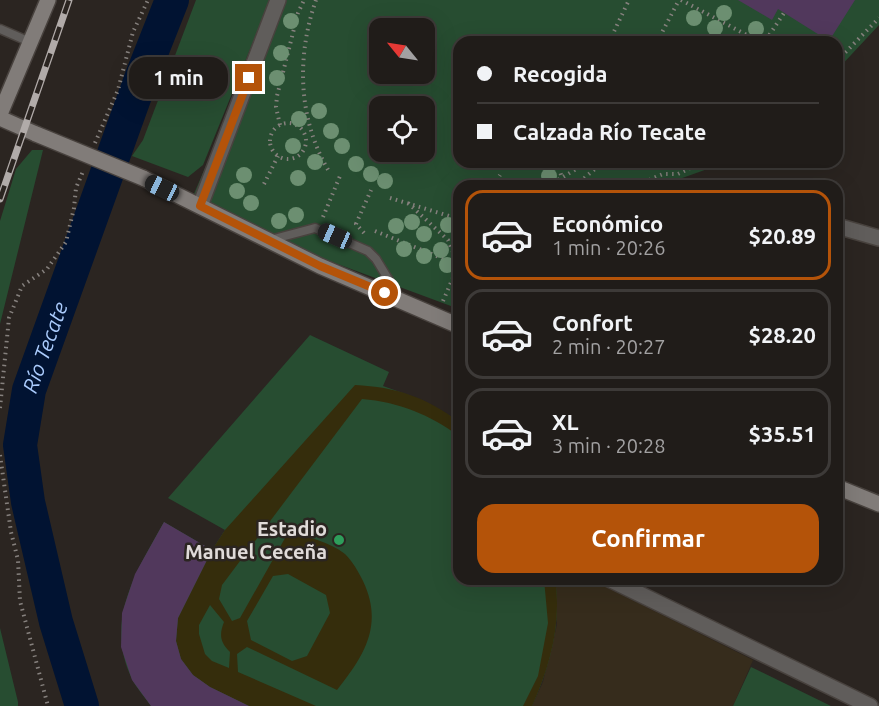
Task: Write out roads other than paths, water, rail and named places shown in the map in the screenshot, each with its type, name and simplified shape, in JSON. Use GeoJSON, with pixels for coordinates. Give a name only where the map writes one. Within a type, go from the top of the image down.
{"type":"FeatureCollection","features":[{"type":"Feature","properties":{"kind":"street"},"geometry":{"type":"LineString","coordinates":[[48,0],[0,116],[36,134],[143,178],[320,266],[453,323]]}},
{"type":"Feature","properties":{"kind":"street"},"geometry":{"type":"LineString","coordinates":[[200,206],[278,0]]}},
{"type":"Feature","properties":{"kind":"street"},"geometry":{"type":"LineString","coordinates":[[843,228],[879,238]]}},
{"type":"Feature","properties":{"kind":"street"},"geometry":{"type":"LineString","coordinates":[[843,489],[879,504]]}},
{"type":"Feature","properties":{"kind":"street"},"geometry":{"type":"LineString","coordinates":[[621,585],[870,706]]}},
{"type":"Feature","properties":{"kind":"lane"},"geometry":{"type":"LineString","coordinates":[[0,29],[30,42]]}},
{"type":"Feature","properties":{"kind":"lane"},"geometry":{"type":"LineString","coordinates":[[270,240],[311,228],[368,251],[376,259],[401,300]]}},
{"type":"Feature","properties":{"kind":"waterway","name":"Río Tecate"},"geometry":{"type":"LineString","coordinates":[[82,706],[56,622],[28,502],[20,445],[29,390],[142,76],[172,0]]}},
{"type":"Feature","properties":{"kind":"railway"},"geometry":{"type":"LineString","coordinates":[[0,199],[69,0]]}},
{"type":"Feature","properties":{"kind":"place","name":"Estadio Manuel Ceceña"},"geometry":{"type":"Point","coordinates":[339,540]}}]}
